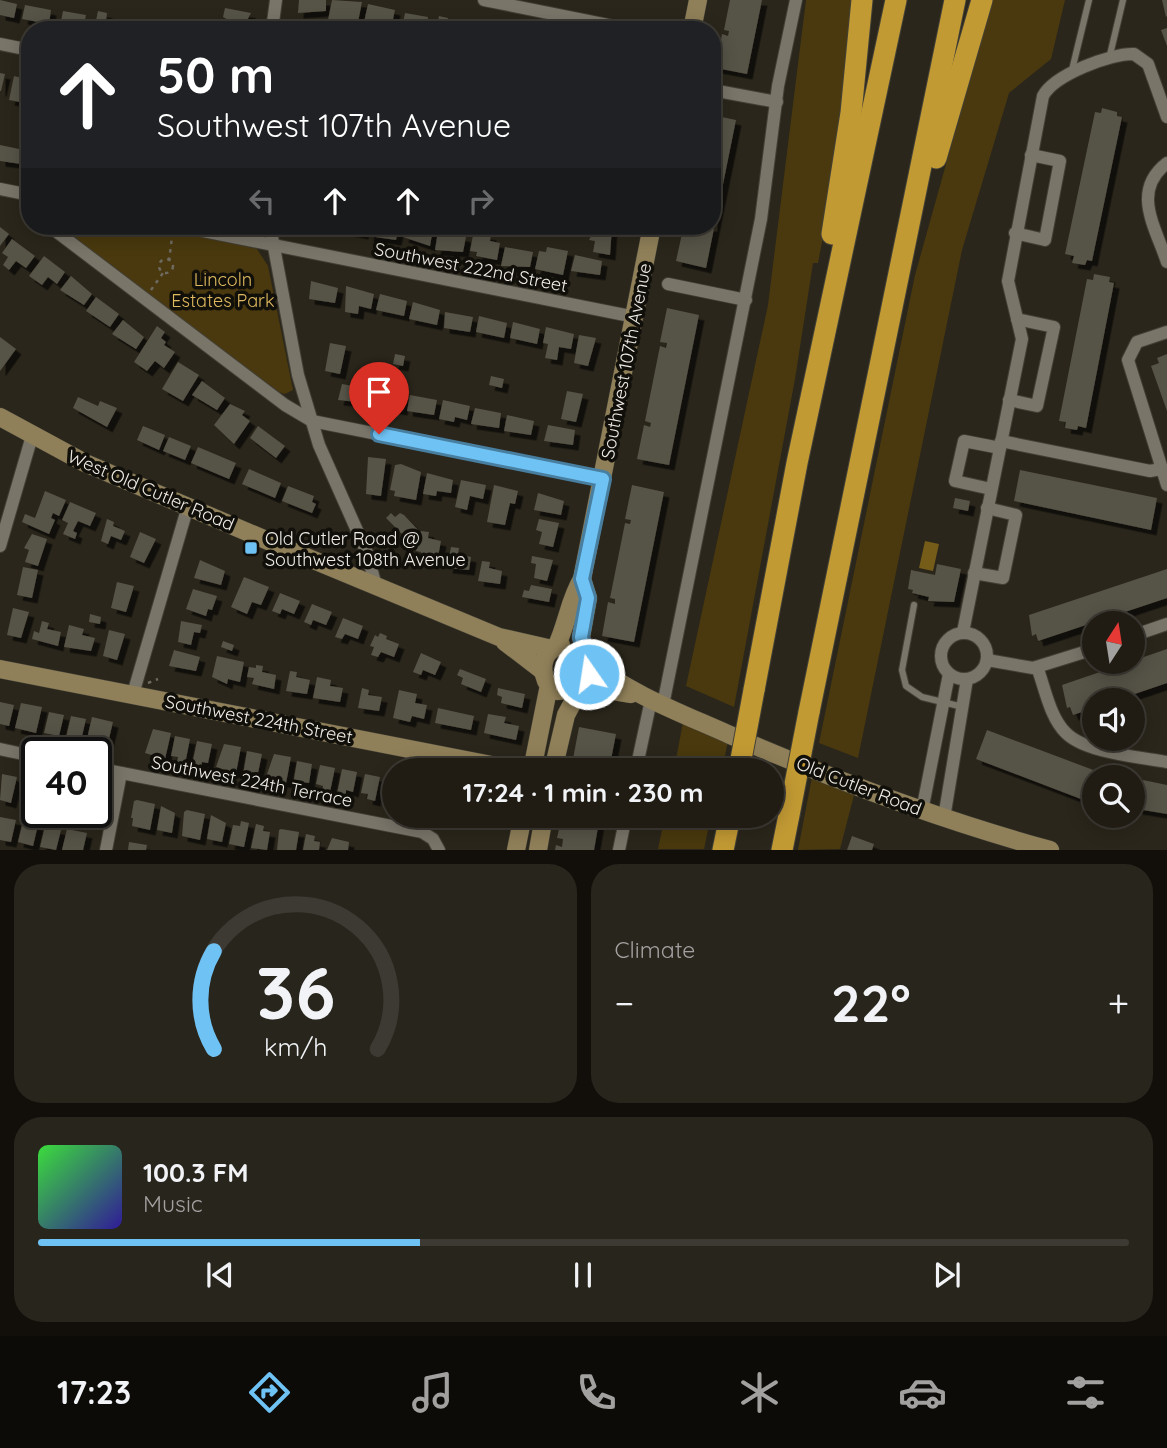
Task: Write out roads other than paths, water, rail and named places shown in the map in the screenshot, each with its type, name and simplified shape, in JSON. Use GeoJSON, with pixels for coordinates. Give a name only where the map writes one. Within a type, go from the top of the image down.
{"type":"FeatureCollection","features":[{"type":"Feature","properties":{"kind":"highway"},"geometry":{"type":"LineString","coordinates":[[797,463],[851,113],[862,0]]}},
{"type":"Feature","properties":{"kind":"highway"},"geometry":{"type":"LineString","coordinates":[[740,758],[797,463],[896,0]]}},
{"type":"Feature","properties":{"kind":"highway"},"geometry":{"type":"LineString","coordinates":[[782,849],[955,0]]}},
{"type":"Feature","properties":{"kind":"highway"},"geometry":{"type":"LineString","coordinates":[[917,190],[932,168],[982,0]]}},
{"type":"Feature","properties":{"kind":"highway"},"geometry":{"type":"LineString","coordinates":[[723,849],[727,828]]}},
{"type":"Feature","properties":{"kind":"street"},"geometry":{"type":"LineString","coordinates":[[273,21],[276,0]]}},
{"type":"Feature","properties":{"kind":"street"},"geometry":{"type":"LineString","coordinates":[[484,0],[588,21]]}},
{"type":"Feature","properties":{"kind":"street"},"geometry":{"type":"LineString","coordinates":[[694,21],[698,0]]}},
{"type":"Feature","properties":{"kind":"street"},"geometry":{"type":"LineString","coordinates":[[638,758],[649,700],[746,300],[796,0]]}},
{"type":"Feature","properties":{"kind":"street"},"geometry":{"type":"LineString","coordinates":[[0,44],[21,48]]}},
{"type":"Feature","properties":{"kind":"street"},"geometry":{"type":"LineString","coordinates":[[963,632],[1022,339],[1008,293],[1008,281],[1043,96],[1050,85],[1072,72],[1128,54],[1144,59],[1167,117]]}},
{"type":"Feature","properties":{"kind":"street"},"geometry":{"type":"LineString","coordinates":[[721,92],[777,103]]}},
{"type":"Feature","properties":{"kind":"street"},"geometry":{"type":"LineString","coordinates":[[1015,233],[1045,240],[1060,161],[1031,155]]}},
{"type":"Feature","properties":{"kind":"street"},"geometry":{"type":"LineString","coordinates":[[1167,163],[1154,174],[1147,196],[1167,262]]}},
{"type":"Feature","properties":{"kind":"street"},"geometry":{"type":"LineString","coordinates":[[0,189],[21,196]]}},
{"type":"Feature","properties":{"kind":"street"},"geometry":{"type":"LineString","coordinates":[[61,235],[285,405],[312,421],[603,479]]}},
{"type":"Feature","properties":{"kind":"street","name":"Southwest 222nd Street"},"geometry":{"type":"LineString","coordinates":[[197,235],[271,245],[635,317]]}},
{"type":"Feature","properties":{"kind":"street"},"geometry":{"type":"LineString","coordinates":[[270,235],[298,375],[319,445],[367,553],[376,586]]}},
{"type":"Feature","properties":{"kind":"street","name":"Southwest 107th Avenue"},"geometry":{"type":"LineString","coordinates":[[582,579],[650,235]]}},
{"type":"Feature","properties":{"kind":"street"},"geometry":{"type":"LineString","coordinates":[[668,284],[746,300]]}},
{"type":"Feature","properties":{"kind":"street"},"geometry":{"type":"LineString","coordinates":[[1009,400],[1037,406],[1054,327],[1017,319]]}},
{"type":"Feature","properties":{"kind":"street"},"geometry":{"type":"LineString","coordinates":[[1167,331],[1136,342],[1128,360],[1167,485]]}},
{"type":"Feature","properties":{"kind":"street","name":"West Old Cutler Road"},"geometry":{"type":"LineString","coordinates":[[0,417],[85,463],[376,586],[499,637],[554,648]]}},
{"type":"Feature","properties":{"kind":"street"},"geometry":{"type":"LineString","coordinates":[[0,546],[32,436]]}},
{"type":"Feature","properties":{"kind":"street"},"geometry":{"type":"LineString","coordinates":[[991,489],[955,481],[964,441],[1001,444],[1150,471],[1161,469]]}},
{"type":"Feature","properties":{"kind":"street"},"geometry":{"type":"LineString","coordinates":[[133,694],[188,506]]}},
{"type":"Feature","properties":{"kind":"street"},"geometry":{"type":"LineString","coordinates":[[974,573],[1003,578],[1016,515],[987,508]]}},
{"type":"Feature","properties":{"kind":"street"},"geometry":{"type":"LineString","coordinates":[[534,758],[546,678],[544,660],[564,629],[573,594],[582,579]]}},
{"type":"Feature","properties":{"kind":"street"},"geometry":{"type":"LineString","coordinates":[[556,758],[566,715],[589,678],[582,632],[588,598],[582,579]]}},
{"type":"Feature","properties":{"kind":"street"},"geometry":{"type":"LineString","coordinates":[[1145,632],[1167,624]]}},
{"type":"Feature","properties":{"kind":"street"},"geometry":{"type":"LineString","coordinates":[[922,811],[949,674],[941,660],[941,652],[948,638],[963,632],[982,640],[987,660],[980,673],[967,679],[949,674]]}},
{"type":"Feature","properties":{"kind":"street","name":"West Old Cutler Road"},"geometry":{"type":"LineString","coordinates":[[499,637],[546,678]]}},
{"type":"Feature","properties":{"kind":"street"},"geometry":{"type":"LineString","coordinates":[[554,648],[566,645],[587,657]]}},
{"type":"Feature","properties":{"kind":"street"},"geometry":{"type":"LineString","coordinates":[[987,660],[1037,667],[1082,653]]}},
{"type":"Feature","properties":{"kind":"street","name":"Old Cutler Road"},"geometry":{"type":"LineString","coordinates":[[587,657],[649,700],[787,759],[922,811],[1051,849]]}},
{"type":"Feature","properties":{"kind":"street"},"geometry":{"type":"LineString","coordinates":[[1037,667],[1059,724],[1074,739],[1094,747],[1167,762]]}},
{"type":"Feature","properties":{"kind":"street","name":"Southwest 224th Street"},"geometry":{"type":"LineString","coordinates":[[0,669],[456,758]]}},
{"type":"Feature","properties":{"kind":"street"},"geometry":{"type":"LineString","coordinates":[[546,678],[561,692],[582,688]]}},
{"type":"Feature","properties":{"kind":"street"},"geometry":{"type":"LineString","coordinates":[[944,818],[967,679]]}},
{"type":"Feature","properties":{"kind":"street","name":"Old Cutler Road"},"geometry":{"type":"LineString","coordinates":[[582,688],[649,700]]}},
{"type":"Feature","properties":{"kind":"street"},"geometry":{"type":"LineString","coordinates":[[935,748],[956,753]]}},
{"type":"Feature","properties":{"kind":"street"},"geometry":{"type":"LineString","coordinates":[[0,750],[21,754]]}},
{"type":"Feature","properties":{"kind":"street","name":"Southwest 224th Terrace"},"geometry":{"type":"LineString","coordinates":[[112,771],[422,832],[438,848]]}},
{"type":"Feature","properties":{"kind":"street"},"geometry":{"type":"LineString","coordinates":[[106,849],[121,773]]}},
{"type":"Feature","properties":{"kind":"street"},"geometry":{"type":"LineString","coordinates":[[516,849],[520,828]]}},
{"type":"Feature","properties":{"kind":"street"},"geometry":{"type":"LineString","coordinates":[[538,849],[542,828]]}},
{"type":"Feature","properties":{"kind":"street"},"geometry":{"type":"LineString","coordinates":[[619,849],[623,828]]}},
{"type":"Feature","properties":{"kind":"lane"},"geometry":{"type":"LineString","coordinates":[[1072,72],[1089,0]]}},
{"type":"Feature","properties":{"kind":"lane"},"geometry":{"type":"LineString","coordinates":[[1109,59],[1123,0]]}},
{"type":"Feature","properties":{"kind":"lane"},"geometry":{"type":"LineString","coordinates":[[914,606],[903,678],[912,692],[964,708]]}},
{"type":"Feature","properties":{"kind":"place","name":"Old Cutler Road @ Southwest 108th Avenue"},"geometry":{"type":"Point","coordinates":[251,548]}},
{"type":"Feature","properties":{"kind":"park label","name":"Lincoln Estates Park"},"geometry":{"type":"Point","coordinates":[223,289]}}]}
